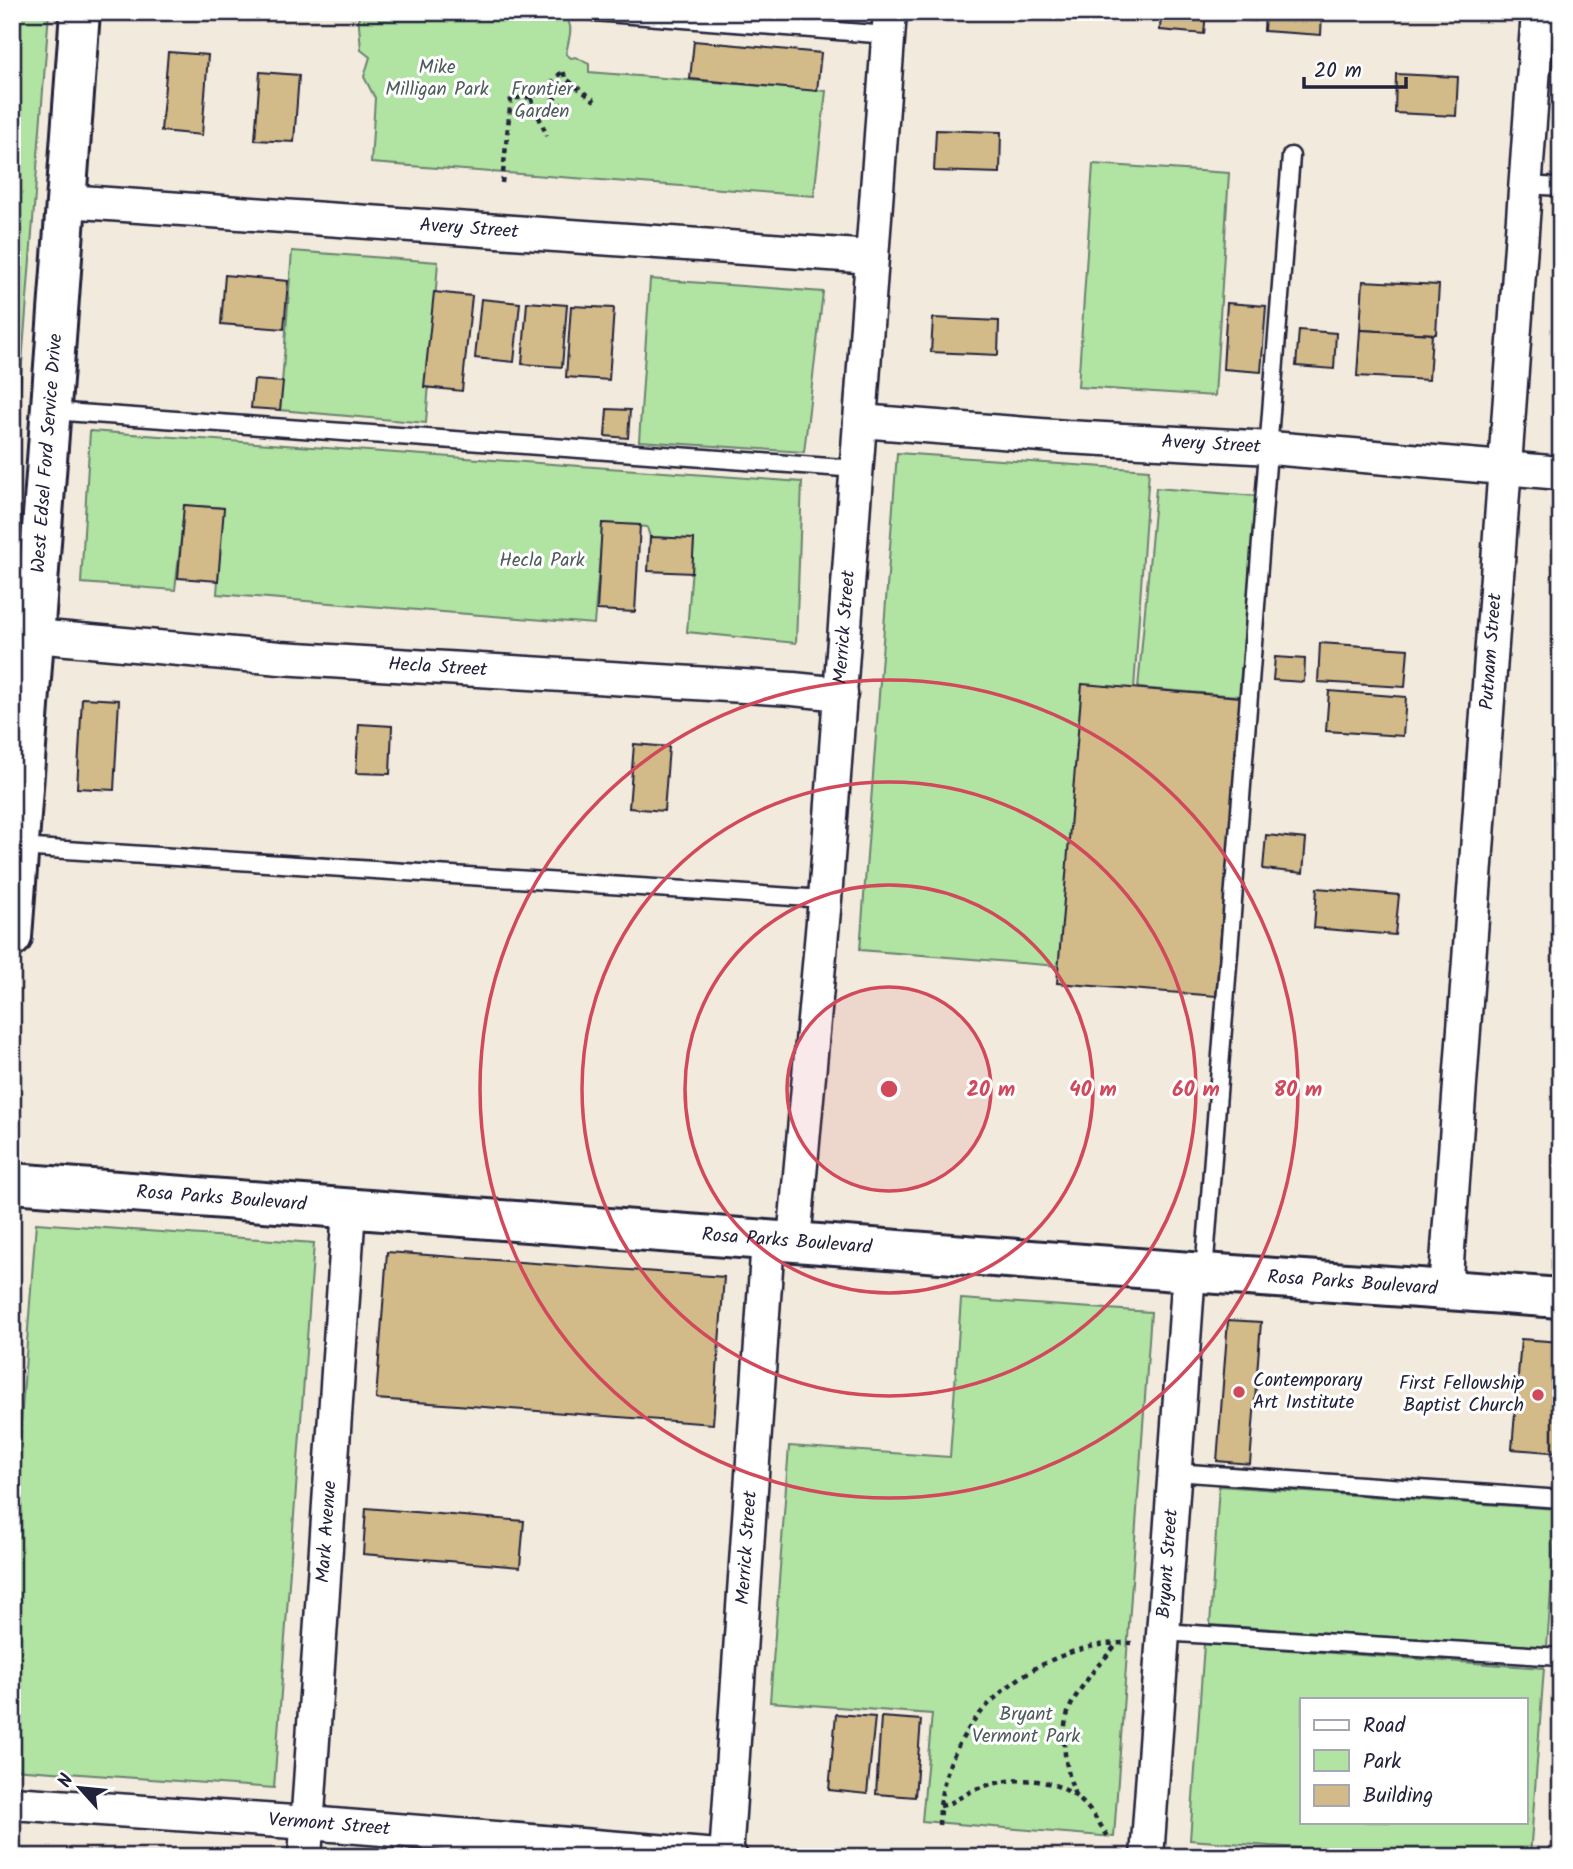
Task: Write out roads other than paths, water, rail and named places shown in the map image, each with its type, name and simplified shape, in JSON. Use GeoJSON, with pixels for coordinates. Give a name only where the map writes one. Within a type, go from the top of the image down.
{"type":"FeatureCollection","features":[{"type":"Feature","properties":{"kind":"street","name":"West Edsel Ford Service Drive"},"geometry":{"type":"LineString","coordinates":[[12,937],[80,12]]}},
{"type":"Feature","properties":{"kind":"street","name":"Putnam Street"},"geometry":{"type":"LineString","coordinates":[[1445,1290],[1538,12]]}},
{"type":"Feature","properties":{"kind":"street","name":"Merrick Street"},"geometry":{"type":"LineString","coordinates":[[726,1857],[781,1240],[825,899],[889,24]]}},
{"type":"Feature","properties":{"kind":"street","name":"Avery Street"},"geometry":{"type":"LineString","coordinates":[[66,201],[872,257]]}},
{"type":"Feature","properties":{"kind":"street","name":"Avery Street"},"geometry":{"type":"LineString","coordinates":[[860,421],[1094,439],[1271,448],[1561,473]]}},
{"type":"Feature","properties":{"kind":"street","name":"Hecla Street"},"geometry":{"type":"LineString","coordinates":[[35,636],[280,658],[841,694]]}},
{"type":"Feature","properties":{"kind":"street","name":"Rosa Parks Boulevard"},"geometry":{"type":"LineString","coordinates":[[12,1184],[1561,1298]]}},
{"type":"Feature","properties":{"kind":"street","name":"Mark Avenue"},"geometry":{"type":"LineString","coordinates":[[305,1857],[349,1209]]}},
{"type":"Feature","properties":{"kind":"street","name":"Bryant Street"},"geometry":{"type":"LineString","coordinates":[[1147,1857],[1174,1472],[1196,1272]]}},
{"type":"Feature","properties":{"kind":"street","name":"Vermont Street"},"geometry":{"type":"LineString","coordinates":[[12,1803],[307,1823],[732,1857]]}},
{"type":"Feature","properties":{"kind":"lane"},"geometry":{"type":"LineString","coordinates":[[594,12],[889,24]]}},
{"type":"Feature","properties":{"kind":"lane"},"geometry":{"type":"LineString","coordinates":[[1196,1272],[1224,1009],[1271,448],[1291,156]]}},
{"type":"Feature","properties":{"kind":"lane"},"geometry":{"type":"LineString","coordinates":[[1525,185],[1561,187]]}},
{"type":"Feature","properties":{"kind":"lane"},"geometry":{"type":"LineString","coordinates":[[51,411],[857,469]]}},
{"type":"Feature","properties":{"kind":"lane"},"geometry":{"type":"LineString","coordinates":[[19,848],[825,899]]}},
{"type":"Feature","properties":{"kind":"lane"},"geometry":{"type":"LineString","coordinates":[[1174,1472],[1561,1499]]}},
{"type":"Feature","properties":{"kind":"lane"},"geometry":{"type":"LineString","coordinates":[[1162,1632],[1561,1657]]}},
{"type":"Feature","properties":{"kind":"place","name":"Contemporary Art Institute"},"geometry":{"type":"Point","coordinates":[1239,1392]}},
{"type":"Feature","properties":{"kind":"place","name":"First Fellowship Baptist Church"},"geometry":{"type":"Point","coordinates":[1538,1395]}},
{"type":"Feature","properties":{"kind":"park label","name":"Mike Milligan Park"},"geometry":{"type":"Point","coordinates":[437,79]}},
{"type":"Feature","properties":{"kind":"park label","name":"Frontier Garden"},"geometry":{"type":"Point","coordinates":[542,101]}},
{"type":"Feature","properties":{"kind":"park label","name":"Hecla Park"},"geometry":{"type":"Point","coordinates":[542,561]}},
{"type":"Feature","properties":{"kind":"park label","name":"Bryant Vermont Park"},"geometry":{"type":"Point","coordinates":[1026,1726]}}]}
